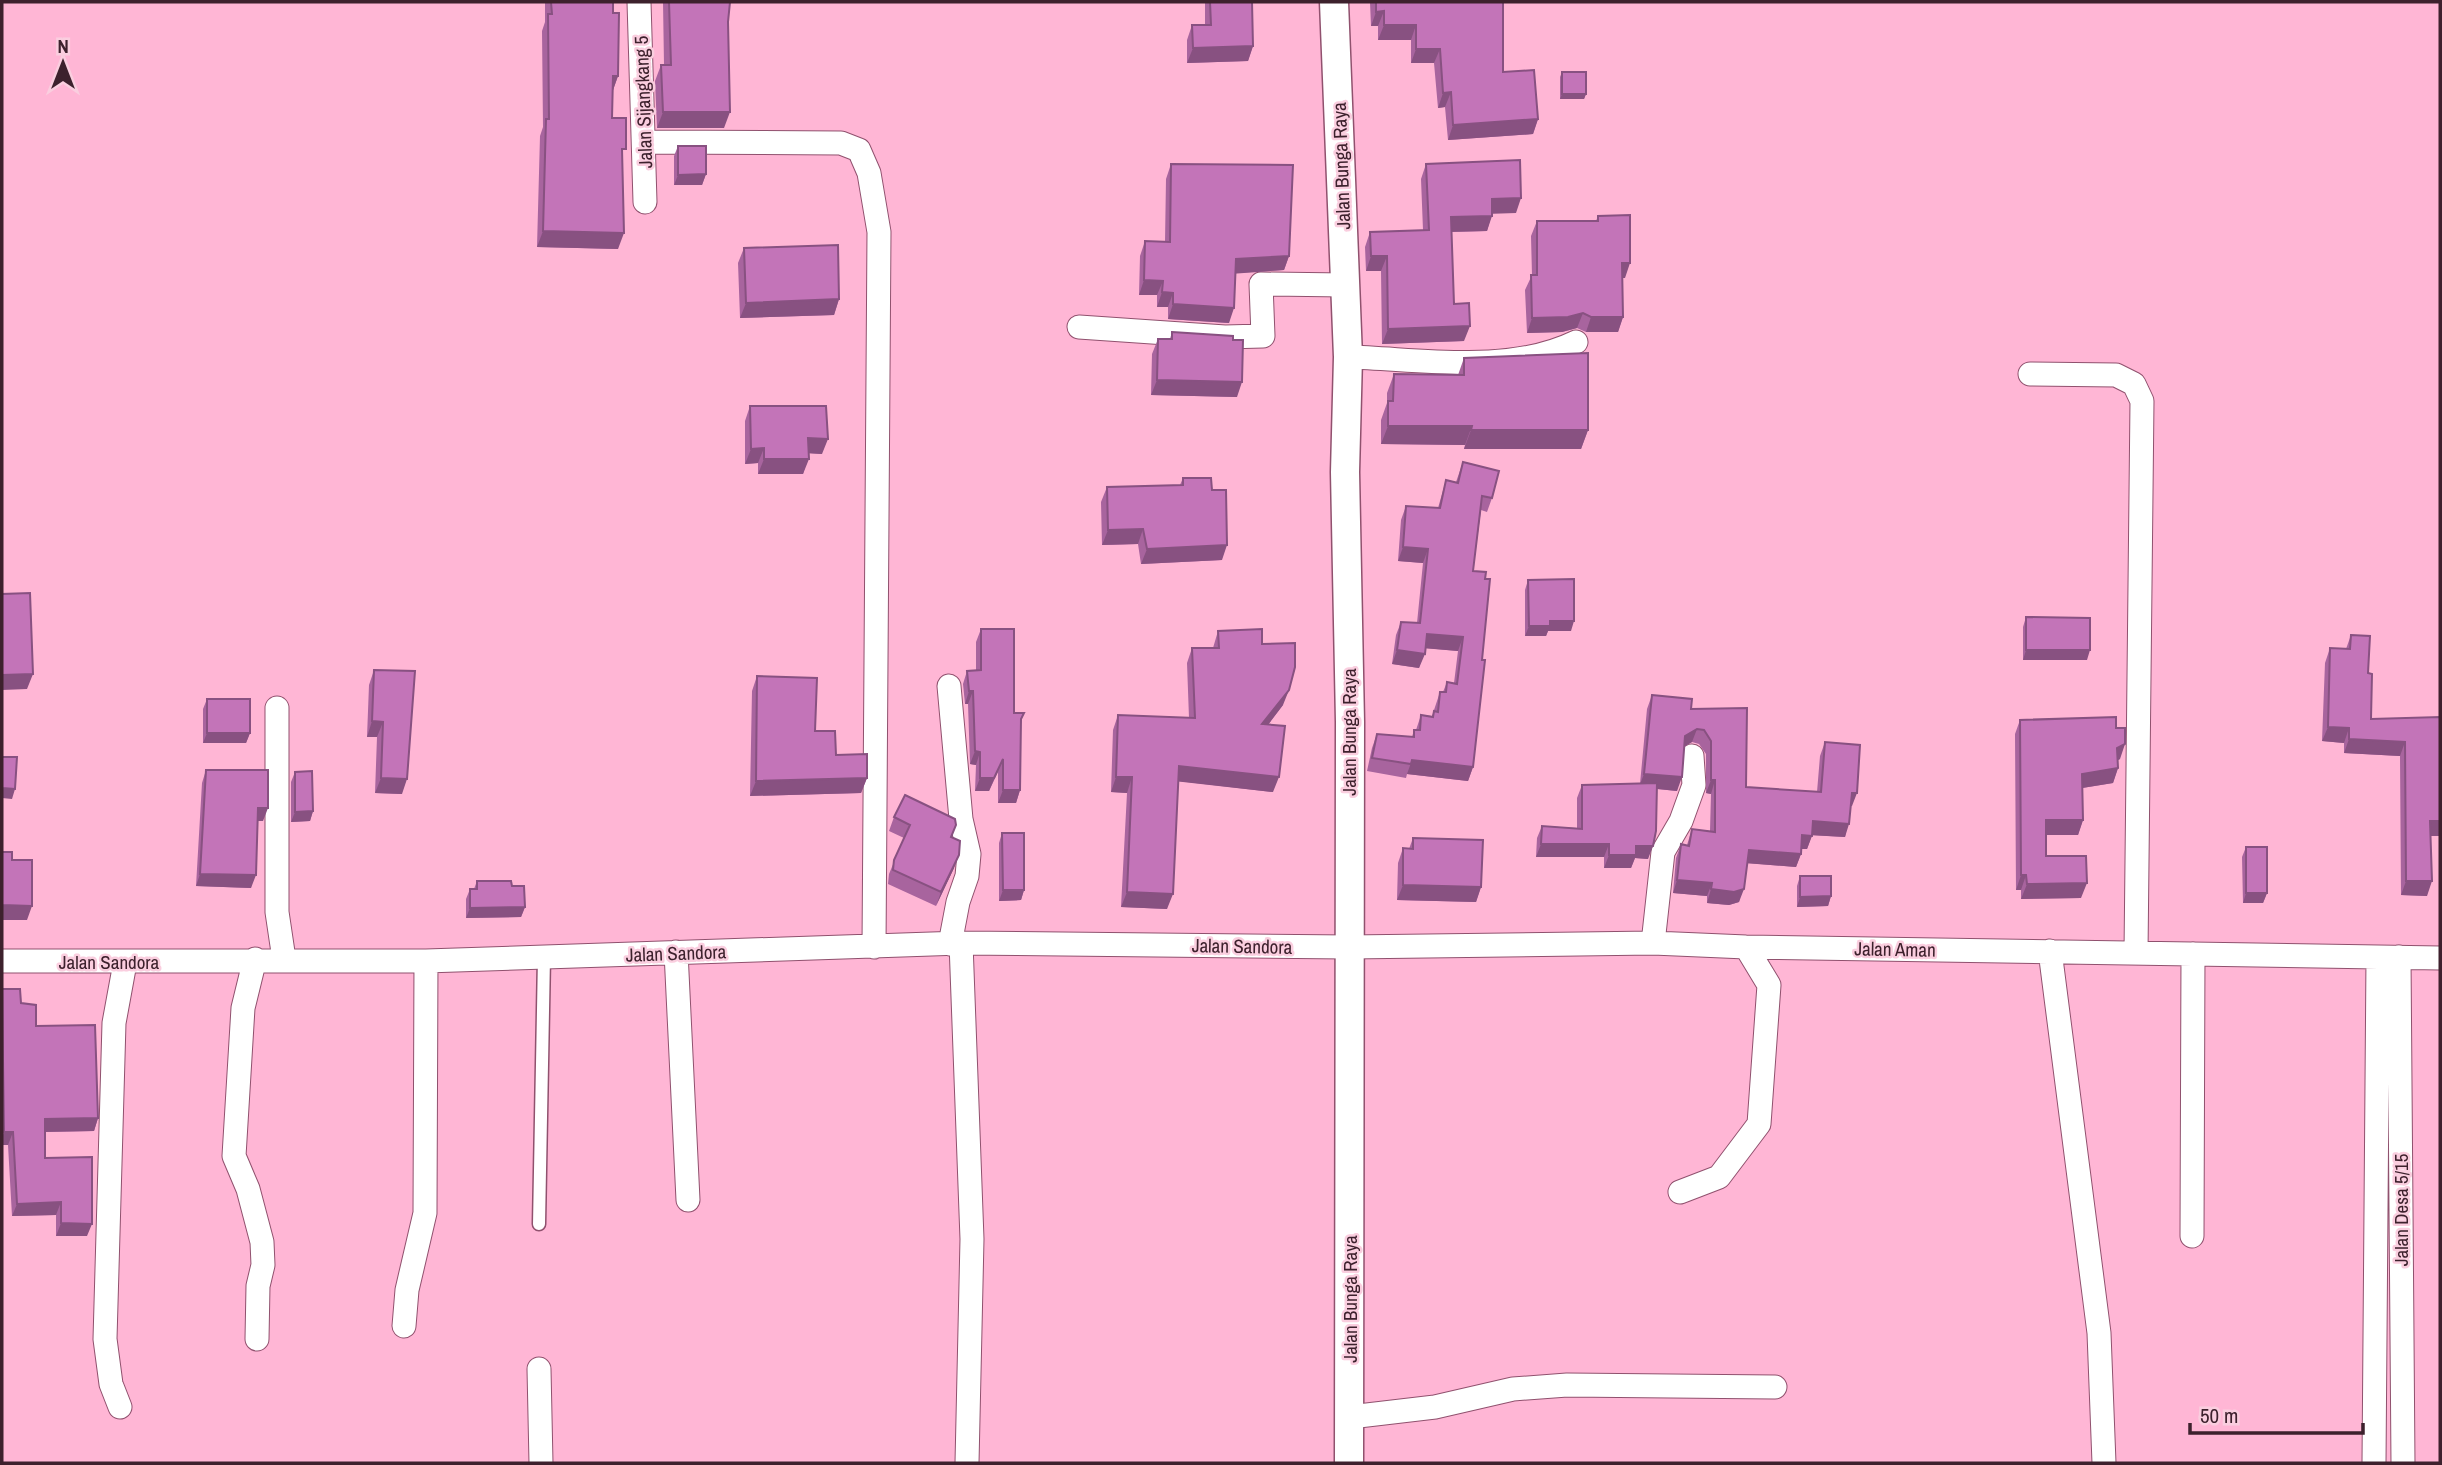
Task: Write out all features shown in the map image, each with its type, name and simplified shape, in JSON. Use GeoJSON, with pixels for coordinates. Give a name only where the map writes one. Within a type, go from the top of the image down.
{"type":"FeatureCollection","features":[{"type":"Feature","properties":{"kind":"street","name":"Jalan Sijangkang 5"},"geometry":{"type":"LineString","coordinates":[[639,2],[646,142],[645,202]]}},
{"type":"Feature","properties":{"kind":"street","name":"Jalan Bunga Raya"},"geometry":{"type":"LineString","coordinates":[[1334,2],[1348,357],[1345,472],[1349,1463]]}},
{"type":"Feature","properties":{"kind":"street"},"geometry":{"type":"LineString","coordinates":[[646,142],[841,143],[859,150],[869,173],[879,233],[874,947]]}},
{"type":"Feature","properties":{"kind":"street"},"geometry":{"type":"LineString","coordinates":[[1079,327],[1225,337],[1263,336],[1261,284],[1346,285]]}},
{"type":"Feature","properties":{"kind":"street"},"geometry":{"type":"LineString","coordinates":[[1348,357],[1474,361],[1520,359],[1555,352],[1576,342]]}},
{"type":"Feature","properties":{"kind":"street"},"geometry":{"type":"LineString","coordinates":[[2029,374],[2116,376],[2134,384],[2143,401],[2136,953]]}},
{"type":"Feature","properties":{"kind":"street"},"geometry":{"type":"LineString","coordinates":[[948,685],[961,819],[969,854],[967,876],[958,902],[956,944],[972,1239],[967,1463]]}},
{"type":"Feature","properties":{"kind":"street"},"geometry":{"type":"LineString","coordinates":[[277,708],[277,912],[284,959]]}},
{"type":"Feature","properties":{"kind":"street"},"geometry":{"type":"LineString","coordinates":[[1653,943],[1663,852],[1681,821],[1694,785],[1692,756]]}},
{"type":"Feature","properties":{"kind":"street","name":"Jalan Aman"},"geometry":{"type":"LineString","coordinates":[[1349,947],[1653,943],[1745,947],[2440,958]]}},
{"type":"Feature","properties":{"kind":"street","name":"Jalan Sandora"},"geometry":{"type":"LineString","coordinates":[[2,961],[426,961],[956,944],[1349,947]]}},
{"type":"Feature","properties":{"kind":"street"},"geometry":{"type":"LineString","coordinates":[[1680,1192],[1719,1177],[1759,1124],[1769,985],[1745,947]]}},
{"type":"Feature","properties":{"kind":"street"},"geometry":{"type":"LineString","coordinates":[[2050,951],[2097,1319],[2104,1463]]}},
{"type":"Feature","properties":{"kind":"street"},"geometry":{"type":"LineString","coordinates":[[677,952],[688,1200]]}},
{"type":"Feature","properties":{"kind":"street"},"geometry":{"type":"LineString","coordinates":[[2192,1236],[2193,954]]}},
{"type":"Feature","properties":{"kind":"street"},"geometry":{"type":"LineString","coordinates":[[2374,1463],[2389,957]]}},
{"type":"Feature","properties":{"kind":"street","name":"Jalan Desa 5/15"},"geometry":{"type":"LineString","coordinates":[[2389,957],[2403,1463]]}},
{"type":"Feature","properties":{"kind":"street"},"geometry":{"type":"LineString","coordinates":[[254,959],[243,1007],[234,1156],[248,1189],[262,1242],[263,1265],[258,1286],[257,1339]]}},
{"type":"Feature","properties":{"kind":"street"},"geometry":{"type":"LineString","coordinates":[[404,1326],[407,1290],[425,1213],[426,961]]}},
{"type":"Feature","properties":{"kind":"street"},"geometry":{"type":"LineString","coordinates":[[120,1407],[111,1384],[105,1339],[114,1023],[125,963]]}},
{"type":"Feature","properties":{"kind":"street"},"geometry":{"type":"LineString","coordinates":[[538,1369],[541,1463]]}},
{"type":"Feature","properties":{"kind":"street"},"geometry":{"type":"LineString","coordinates":[[1350,1417],[1435,1407],[1526,1388],[1567,1385],[1775,1387]]}},
{"type":"Feature","properties":{"kind":"lane"},"geometry":{"type":"LineString","coordinates":[[539,1224],[544,957]]}},
{"type":"Feature","properties":{"kind":"building"},"geometry":{"type":"Polygon","coordinates":[[[551,2],[613,2],[613,13],[619,13],[618,76],[613,76],[612,118],[626,118],[626,149],[622,149],[624,233],[543,231],[546,119],[549,119],[548,14],[552,14],[551,2]]]}},
{"type":"Feature","properties":{"kind":"building"},"geometry":{"type":"Polygon","coordinates":[[[669,2],[730,2],[730,112],[663,112],[661,65],[671,65],[669,2]]]}},
{"type":"Feature","properties":{"kind":"building"},"geometry":{"type":"Polygon","coordinates":[[[1210,2],[1252,2],[1253,46],[1193,48],[1192,25],[1211,25],[1210,2]]]}},
{"type":"Feature","properties":{"kind":"building"},"geometry":{"type":"Polygon","coordinates":[[[1376,2],[1503,2],[1503,72],[1534,70],[1538,119],[1453,125],[1451,92],[1443,93],[1440,49],[1416,49],[1416,25],[1384,25],[1384,11],[1376,12],[1376,2]]]}},
{"type":"Feature","properties":{"kind":"building"},"geometry":{"type":"Polygon","coordinates":[[[1562,72],[1586,72],[1586,94],[1562,94],[1562,72]]]}},
{"type":"Feature","properties":{"kind":"building"},"geometry":{"type":"Polygon","coordinates":[[[678,146],[706,146],[706,174],[678,175],[678,146]]]}},
{"type":"Feature","properties":{"kind":"building"},"geometry":{"type":"Polygon","coordinates":[[[1520,160],[1521,198],[1492,199],[1492,216],[1451,217],[1454,304],[1469,303],[1470,326],[1388,329],[1387,256],[1371,256],[1370,232],[1429,230],[1426,164],[1520,160]]]}},
{"type":"Feature","properties":{"kind":"building"},"geometry":{"type":"Polygon","coordinates":[[[1171,164],[1293,165],[1289,256],[1236,259],[1234,308],[1173,304],[1173,293],[1162,292],[1163,281],[1144,280],[1145,241],[1170,242],[1171,164]]]}},
{"type":"Feature","properties":{"kind":"building"},"geometry":{"type":"Polygon","coordinates":[[[1630,215],[1630,263],[1622,263],[1623,317],[1591,317],[1583,313],[1568,317],[1532,318],[1531,275],[1537,275],[1537,221],[1598,221],[1598,216],[1630,215]]]}},
{"type":"Feature","properties":{"kind":"building"},"geometry":{"type":"Polygon","coordinates":[[[838,245],[839,299],[746,303],[744,248],[838,245]]]}},
{"type":"Feature","properties":{"kind":"building"},"geometry":{"type":"Polygon","coordinates":[[[1172,332],[1233,336],[1233,340],[1243,340],[1242,382],[1157,380],[1158,339],[1172,339],[1172,332]]]}},
{"type":"Feature","properties":{"kind":"building"},"geometry":{"type":"Polygon","coordinates":[[[1588,353],[1588,430],[1471,430],[1472,426],[1388,426],[1388,401],[1393,401],[1394,374],[1464,375],[1464,358],[1588,353]]]}},
{"type":"Feature","properties":{"kind":"building"},"geometry":{"type":"Polygon","coordinates":[[[750,406],[826,406],[828,439],[808,438],[809,459],[764,459],[764,448],[751,449],[750,406]]]}},
{"type":"Feature","properties":{"kind":"building"},"geometry":{"type":"Polygon","coordinates":[[[1463,462],[1499,471],[1492,498],[1482,496],[1473,571],[1486,572],[1485,579],[1490,579],[1482,660],[1485,660],[1473,767],[1412,760],[1411,764],[1372,758],[1377,734],[1414,737],[1414,730],[1420,730],[1421,715],[1433,717],[1434,711],[1438,712],[1440,692],[1446,692],[1447,682],[1457,684],[1463,637],[1427,634],[1425,654],[1397,650],[1401,622],[1420,623],[1428,549],[1403,547],[1406,506],[1440,508],[1446,480],[1458,483],[1463,462]]]}},
{"type":"Feature","properties":{"kind":"building"},"geometry":{"type":"Polygon","coordinates":[[[1183,478],[1211,478],[1212,490],[1226,490],[1227,545],[1147,549],[1143,529],[1108,530],[1107,487],[1183,485],[1183,478]]]}},
{"type":"Feature","properties":{"kind":"building"},"geometry":{"type":"Polygon","coordinates":[[[1574,579],[1574,621],[1550,621],[1550,626],[1529,626],[1528,580],[1574,579]]]}},
{"type":"Feature","properties":{"kind":"building"},"geometry":{"type":"Polygon","coordinates":[[[30,593],[33,674],[2,675],[2,594],[30,593]]]}},
{"type":"Feature","properties":{"kind":"building"},"geometry":{"type":"Polygon","coordinates":[[[2026,617],[2090,618],[2090,650],[2026,650],[2026,617]]]}},
{"type":"Feature","properties":{"kind":"building"},"geometry":{"type":"Polygon","coordinates":[[[981,629],[1014,629],[1014,713],[1024,713],[1021,719],[1020,790],[1003,790],[1003,759],[994,778],[980,778],[980,752],[975,751],[973,691],[969,691],[967,671],[981,670],[981,629]]]}},
{"type":"Feature","properties":{"kind":"building"},"geometry":{"type":"Polygon","coordinates":[[[1262,629],[1262,644],[1295,643],[1295,667],[1289,690],[1262,724],[1285,726],[1279,777],[1179,766],[1173,894],[1127,892],[1132,777],[1116,777],[1118,715],[1195,718],[1192,648],[1219,648],[1218,631],[1262,629]]]}},
{"type":"Feature","properties":{"kind":"building"},"geometry":{"type":"Polygon","coordinates":[[[2351,635],[2370,636],[2368,673],[2372,674],[2371,719],[2440,717],[2440,821],[2430,821],[2432,881],[2406,881],[2405,742],[2349,739],[2349,728],[2328,727],[2330,648],[2350,649],[2351,635]]]}},
{"type":"Feature","properties":{"kind":"building"},"geometry":{"type":"Polygon","coordinates":[[[374,670],[415,671],[407,779],[381,778],[383,722],[372,721],[374,670]]]}},
{"type":"Feature","properties":{"kind":"building"},"geometry":{"type":"Polygon","coordinates":[[[757,676],[817,678],[815,731],[835,731],[836,755],[867,754],[867,778],[756,781],[757,676]]]}},
{"type":"Feature","properties":{"kind":"building"},"geometry":{"type":"Polygon","coordinates":[[[1652,695],[1692,699],[1691,709],[1747,708],[1746,787],[1821,792],[1825,742],[1860,745],[1857,793],[1852,793],[1849,824],[1813,821],[1812,836],[1802,835],[1801,854],[1749,850],[1744,889],[1734,892],[1711,889],[1712,883],[1677,880],[1681,844],[1689,846],[1692,829],[1715,832],[1715,780],[1711,780],[1711,741],[1704,730],[1697,729],[1685,736],[1682,777],[1644,774],[1652,695]]]}},
{"type":"Feature","properties":{"kind":"building"},"geometry":{"type":"Polygon","coordinates":[[[207,699],[250,699],[250,733],[207,733],[207,699]]]}},
{"type":"Feature","properties":{"kind":"building"},"geometry":{"type":"Polygon","coordinates":[[[2116,717],[2116,728],[2125,728],[2125,744],[2117,748],[2118,768],[2082,774],[2083,820],[2046,820],[2046,856],[2086,856],[2087,883],[2027,884],[2026,875],[2021,875],[2020,720],[2116,717]]]}},
{"type":"Feature","properties":{"kind":"building"},"geometry":{"type":"Polygon","coordinates":[[[2,757],[17,757],[15,789],[2,788],[2,757]]]}},
{"type":"Feature","properties":{"kind":"building"},"geometry":{"type":"Polygon","coordinates":[[[206,770],[268,770],[268,808],[258,808],[256,875],[200,874],[206,770]]]}},
{"type":"Feature","properties":{"kind":"building"},"geometry":{"type":"Polygon","coordinates":[[[312,771],[313,811],[295,812],[295,772],[312,771]]]}},
{"type":"Feature","properties":{"kind":"building"},"geometry":{"type":"Polygon","coordinates":[[[1657,783],[1653,846],[1636,846],[1636,855],[1609,855],[1609,844],[1541,844],[1542,826],[1582,829],[1582,785],[1657,783]]]}},
{"type":"Feature","properties":{"kind":"building"},"geometry":{"type":"Polygon","coordinates":[[[905,795],[955,819],[956,825],[951,837],[960,841],[959,855],[941,892],[893,870],[894,860],[910,825],[894,817],[905,795]]]}},
{"type":"Feature","properties":{"kind":"building"},"geometry":{"type":"Polygon","coordinates":[[[1002,833],[1024,833],[1024,890],[1003,890],[1002,833]]]}},
{"type":"Feature","properties":{"kind":"building"},"geometry":{"type":"Polygon","coordinates":[[[1413,838],[1483,840],[1481,887],[1403,885],[1403,848],[1413,849],[1413,838]]]}},
{"type":"Feature","properties":{"kind":"building"},"geometry":{"type":"Polygon","coordinates":[[[2246,847],[2267,847],[2267,893],[2246,893],[2246,847]]]}},
{"type":"Feature","properties":{"kind":"building"},"geometry":{"type":"Polygon","coordinates":[[[2,852],[12,852],[12,860],[32,860],[32,906],[2,905],[2,852]]]}},
{"type":"Feature","properties":{"kind":"building"},"geometry":{"type":"Polygon","coordinates":[[[1800,876],[1831,876],[1831,896],[1800,897],[1800,876]]]}},
{"type":"Feature","properties":{"kind":"building"},"geometry":{"type":"Polygon","coordinates":[[[477,881],[511,881],[512,886],[524,886],[525,907],[470,908],[470,889],[477,889],[477,881]]]}},
{"type":"Feature","properties":{"kind":"building"},"geometry":{"type":"Polygon","coordinates":[[[2,989],[20,989],[21,1003],[36,1005],[36,1026],[95,1025],[98,1118],[45,1119],[45,1158],[92,1157],[92,1224],[61,1223],[61,1202],[17,1204],[13,1132],[4,1132],[2,989]]]}}]}
